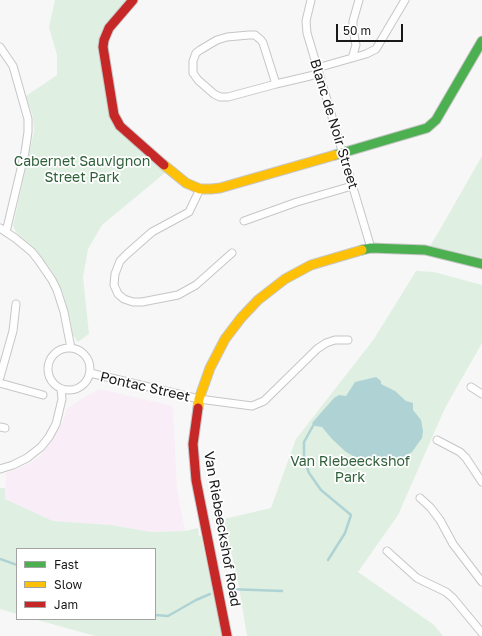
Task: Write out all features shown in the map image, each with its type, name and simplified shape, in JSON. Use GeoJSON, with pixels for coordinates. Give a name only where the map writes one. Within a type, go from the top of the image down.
{"type":"FeatureCollection","features":[{"type":"Feature","properties":{"kind":"street"},"geometry":{"type":"LineString","coordinates":[[133,0],[109,28],[104,40],[114,115],[120,126],[180,179],[200,189],[220,188],[430,126],[436,120],[482,41]]}},
{"type":"Feature","properties":{"kind":"street","name":"Blanc de Noir Street"},"geometry":{"type":"LineString","coordinates":[[311,0],[307,15],[306,28],[371,248]]}},
{"type":"Feature","properties":{"kind":"street"},"geometry":{"type":"LineString","coordinates":[[352,58],[356,49],[353,21],[359,0]]}},
{"type":"Feature","properties":{"kind":"street"},"geometry":{"type":"LineString","coordinates":[[276,84],[264,43],[255,35],[249,34],[217,40],[196,53],[193,61],[193,73],[198,80],[214,94],[220,97],[228,97],[276,84],[372,52],[376,49],[405,0]]}},
{"type":"Feature","properties":{"kind":"street"},"geometry":{"type":"LineString","coordinates":[[0,47],[13,66],[28,120],[25,152],[3,230],[32,252],[52,280],[64,312],[71,348]]}},
{"type":"Feature","properties":{"kind":"street"},"geometry":{"type":"LineString","coordinates":[[244,222],[297,202],[352,186]]}},
{"type":"Feature","properties":{"kind":"street"},"geometry":{"type":"LineString","coordinates":[[200,189],[189,212],[152,232],[120,262],[115,274],[114,284],[118,294],[124,299],[133,302],[142,302],[178,295],[196,285],[232,253]]}},
{"type":"Feature","properties":{"kind":"street","name":"Van Riebeeckshof Road"},"geometry":{"type":"LineString","coordinates":[[227,636],[196,480],[192,444],[199,399],[210,368],[225,338],[258,300],[286,279],[311,265],[354,251],[371,248],[426,250],[482,264]]}},
{"type":"Feature","properties":{"kind":"street"},"geometry":{"type":"LineString","coordinates":[[0,377],[13,331],[16,304]]}},
{"type":"Feature","properties":{"kind":"street","name":"Pontac Street"},"geometry":{"type":"LineString","coordinates":[[90,373],[199,399],[252,406],[258,404],[269,396],[326,342],[348,340]]}},
{"type":"Feature","properties":{"kind":"street"},"geometry":{"type":"LineString","coordinates":[[71,348],[81,351],[88,358],[91,368],[90,373],[88,379],[80,388],[74,390],[61,389],[56,386],[50,378],[48,372],[49,361],[61,350],[71,348]]}},
{"type":"Feature","properties":{"kind":"street"},"geometry":{"type":"LineString","coordinates":[[0,383],[43,395]]}},
{"type":"Feature","properties":{"kind":"street"},"geometry":{"type":"LineString","coordinates":[[471,387],[482,394]]}},
{"type":"Feature","properties":{"kind":"street"},"geometry":{"type":"LineString","coordinates":[[0,469],[13,465],[27,458],[42,446],[49,437],[56,424],[58,416],[62,399],[61,389]]}},
{"type":"Feature","properties":{"kind":"street"},"geometry":{"type":"LineString","coordinates":[[437,440],[460,452],[466,458],[482,482]]}},
{"type":"Feature","properties":{"kind":"street"},"geometry":{"type":"LineString","coordinates":[[420,498],[430,507],[440,520],[453,544],[482,582]]}},
{"type":"Feature","properties":{"kind":"street"},"geometry":{"type":"LineString","coordinates":[[387,551],[416,578],[446,592],[453,598],[482,633]]}},
{"type":"Feature","properties":{"kind":"shaded area"},"geometry":{"type":"Polygon","coordinates":[[[100,389],[173,406],[177,489],[185,531],[151,532],[111,525],[53,521],[5,499],[6,473],[25,466],[40,456],[50,443],[63,421],[67,409],[84,397],[100,389]]]}},
{"type":"Feature","properties":{"kind":"green space","name":"Cabernet Sauvignon Street Park"},"geometry":{"type":"Polygon","coordinates":[[[55,0],[125,0],[126,2],[103,29],[99,41],[109,112],[166,172],[102,225],[88,249],[83,277],[89,334],[78,342],[73,335],[63,293],[53,273],[34,248],[16,232],[13,226],[34,131],[33,117],[26,96],[57,75],[57,55],[49,27],[55,0]]]}},
{"type":"Feature","properties":{"kind":"green space"},"geometry":{"type":"Polygon","coordinates":[[[482,156],[482,258],[430,246],[438,233],[482,156]]]}},
{"type":"Feature","properties":{"kind":"green space","name":"Van Riebeeckshof Park"},"geometry":{"type":"Polygon","coordinates":[[[416,271],[434,272],[482,285],[482,343],[445,408],[398,515],[358,572],[434,625],[443,636],[247,636],[239,587],[224,519],[271,508],[296,439],[374,339],[416,271]]]}},
{"type":"Feature","properties":{"kind":"green space"},"geometry":{"type":"Polygon","coordinates":[[[0,488],[5,488],[5,499],[53,521],[111,525],[151,532],[185,531],[198,528],[222,636],[95,636],[38,620],[156,620],[156,548],[16,548],[16,614],[0,609],[0,488]]]}},
{"type":"Feature","properties":{"kind":"water"},"geometry":{"type":"Polygon","coordinates":[[[376,377],[381,381],[381,384],[395,391],[406,401],[413,403],[413,410],[421,420],[423,431],[422,438],[412,452],[398,460],[384,464],[372,463],[353,456],[346,452],[332,439],[322,427],[315,426],[312,423],[334,398],[339,395],[346,396],[355,382],[376,377]]]}},
{"type":"Feature","properties":{"kind":"waterway"},"geometry":{"type":"LineString","coordinates":[[314,424],[304,442],[304,459],[309,473],[321,490],[351,515],[345,533],[328,560]]}},
{"type":"Feature","properties":{"kind":"waterway"},"geometry":{"type":"LineString","coordinates":[[0,559],[16,565]]}},
{"type":"Feature","properties":{"kind":"waterway"},"geometry":{"type":"LineString","coordinates":[[228,589],[282,591]]}},
{"type":"Feature","properties":{"kind":"waterway"},"geometry":{"type":"LineString","coordinates":[[156,615],[168,616],[210,594]]}},
{"type":"Feature","properties":{"kind":"traffic: fast"},"geometry":{"type":"LineString","coordinates":[[335,155],[427,128],[436,120],[482,41]]}},
{"type":"Feature","properties":{"kind":"traffic: fast"},"geometry":{"type":"LineString","coordinates":[[362,250],[371,248],[425,250],[482,264]]}},
{"type":"Feature","properties":{"kind":"traffic: slow"},"geometry":{"type":"LineString","coordinates":[[164,165],[186,183],[200,189],[211,189],[220,188],[335,155]]}},
{"type":"Feature","properties":{"kind":"traffic: slow"},"geometry":{"type":"LineString","coordinates":[[198,408],[199,399],[210,368],[225,339],[241,318],[258,300],[285,279],[311,265],[362,250]]}},
{"type":"Feature","properties":{"kind":"traffic: jam"},"geometry":{"type":"LineString","coordinates":[[133,0],[109,28],[104,40],[103,47],[114,115],[120,126],[164,165]]}},
{"type":"Feature","properties":{"kind":"traffic: jam"},"geometry":{"type":"LineString","coordinates":[[198,408],[193,444],[196,480],[227,636]]}}]}
